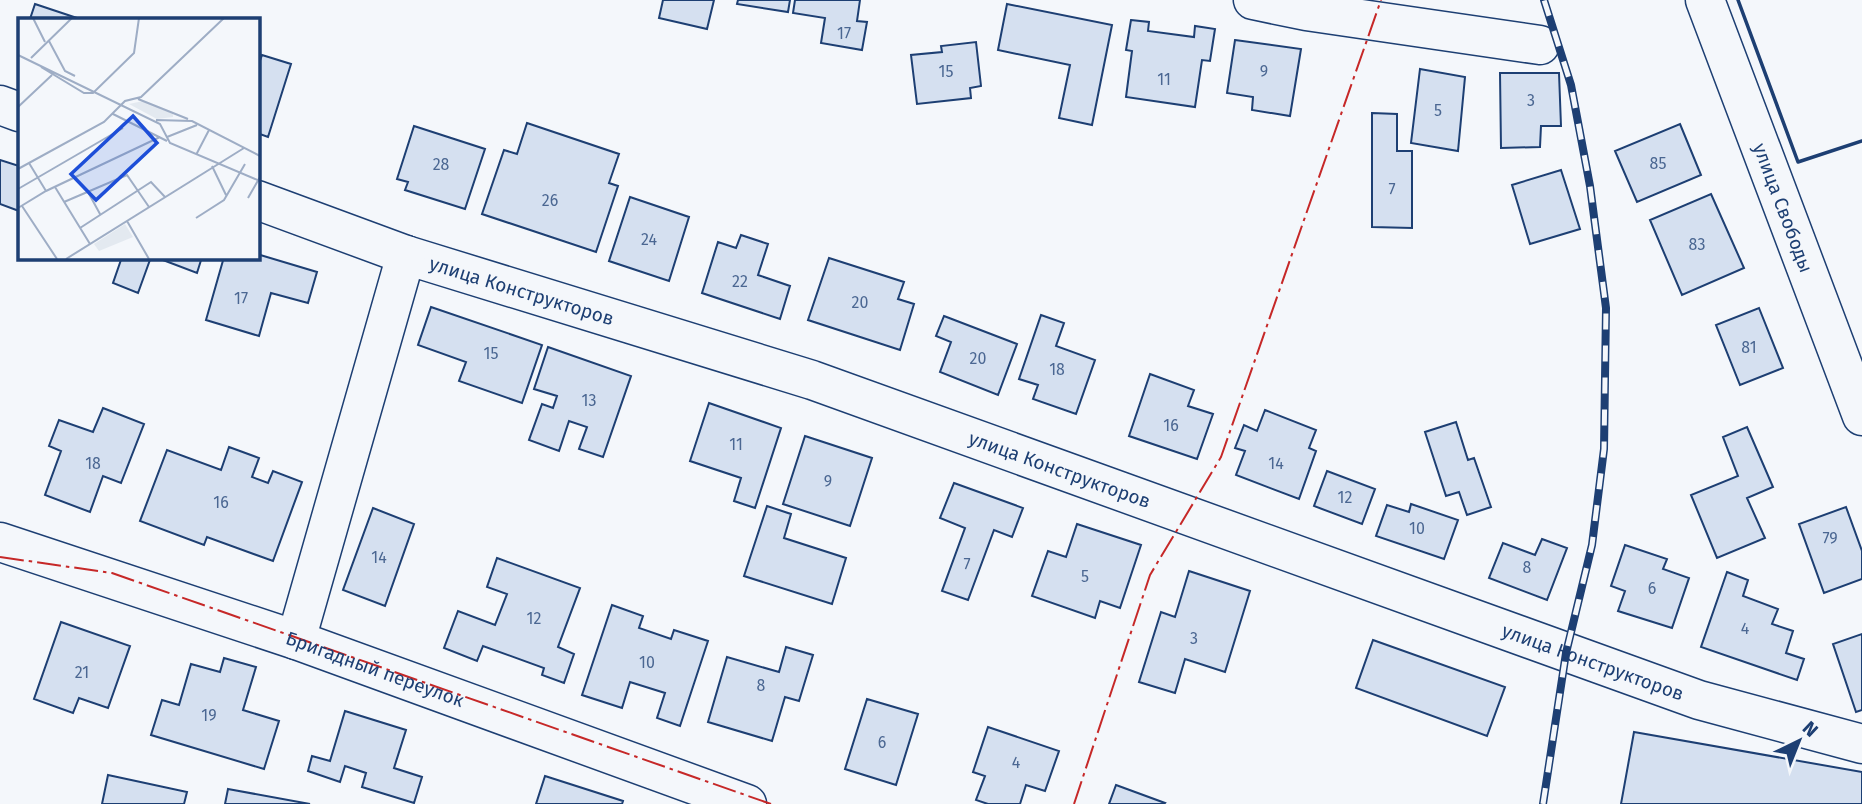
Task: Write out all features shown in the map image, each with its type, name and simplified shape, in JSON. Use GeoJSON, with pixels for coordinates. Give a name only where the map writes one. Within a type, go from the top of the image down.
{"type":"FeatureCollection","features":[{"type":"Feature","properties":{"kind":"street"},"geometry":{"type":"LineString","coordinates":[[1252,0],[1306,11],[1540,45]]}},
{"type":"Feature","properties":{"kind":"street","name":"улица Свободы"},"geometry":{"type":"LineString","coordinates":[[1705,0],[1862,416]]}},
{"type":"Feature","properties":{"kind":"street"},"geometry":{"type":"LineString","coordinates":[[0,105],[18,112]]}},
{"type":"Feature","properties":{"kind":"street","name":"улица Конструкторов"},"geometry":{"type":"LineString","coordinates":[[259,201],[406,255],[812,380],[1699,700],[1862,744]]}},
{"type":"Feature","properties":{"kind":"street"},"geometry":{"type":"LineString","coordinates":[[296,640],[406,255]]}},
{"type":"Feature","properties":{"kind":"street","name":"Бригадный переулок"},"geometry":{"type":"LineString","coordinates":[[0,542],[296,640],[747,804]]}},
{"type":"Feature","properties":{"kind":"building"},"geometry":{"type":"Polygon","coordinates":[[[663,0],[714,0],[707,29],[659,18],[663,0]]]}},
{"type":"Feature","properties":{"kind":"building"},"geometry":{"type":"Polygon","coordinates":[[[738,0],[790,0],[788,12],[737,4],[738,0]]]}},
{"type":"Feature","properties":{"kind":"building"},"geometry":{"type":"Polygon","coordinates":[[[795,0],[860,0],[857,21],[867,22],[862,50],[821,43],[825,18],[793,13],[795,0]]]}},
{"type":"Feature","properties":{"kind":"building"},"geometry":{"type":"Polygon","coordinates":[[[35,4],[77,18],[30,18],[35,4]]]}},
{"type":"Feature","properties":{"kind":"building"},"geometry":{"type":"Polygon","coordinates":[[[1007,4],[1112,25],[1092,125],[1059,118],[1070,65],[998,50],[1007,4]]]}},
{"type":"Feature","properties":{"kind":"building"},"geometry":{"type":"Polygon","coordinates":[[[1131,20],[1149,22],[1148,31],[1194,37],[1195,26],[1215,29],[1210,61],[1202,60],[1195,107],[1126,97],[1132,51],[1126,50],[1131,20]]]}},
{"type":"Feature","properties":{"kind":"building"},"geometry":{"type":"Polygon","coordinates":[[[1235,40],[1301,49],[1290,116],[1252,110],[1253,97],[1227,93],[1235,40]]]}},
{"type":"Feature","properties":{"kind":"building"},"geometry":{"type":"Polygon","coordinates":[[[976,42],[981,86],[970,88],[971,98],[917,104],[911,55],[942,52],[941,46],[976,42]]]}},
{"type":"Feature","properties":{"kind":"building"},"geometry":{"type":"Polygon","coordinates":[[[262,55],[291,64],[268,137],[259,134],[259,63],[262,55]]]}},
{"type":"Feature","properties":{"kind":"building"},"geometry":{"type":"Polygon","coordinates":[[[1420,69],[1465,77],[1458,151],[1411,143],[1420,69]]]}},
{"type":"Feature","properties":{"kind":"building"},"geometry":{"type":"Polygon","coordinates":[[[1500,73],[1559,73],[1561,126],[1541,126],[1540,147],[1501,148],[1500,73]]]}},
{"type":"Feature","properties":{"kind":"building"},"geometry":{"type":"Polygon","coordinates":[[[1372,113],[1397,114],[1397,151],[1412,151],[1412,228],[1372,227],[1372,113]]]}},
{"type":"Feature","properties":{"kind":"building"},"geometry":{"type":"Polygon","coordinates":[[[527,123],[619,154],[609,183],[618,186],[596,252],[482,214],[504,150],[517,154],[527,123]]]}},
{"type":"Feature","properties":{"kind":"building"},"geometry":{"type":"Polygon","coordinates":[[[1680,124],[1701,175],[1637,202],[1615,151],[1680,124]]]}},
{"type":"Feature","properties":{"kind":"building"},"geometry":{"type":"Polygon","coordinates":[[[414,126],[485,149],[465,209],[405,190],[408,182],[397,179],[414,126]]]}},
{"type":"Feature","properties":{"kind":"building"},"geometry":{"type":"Polygon","coordinates":[[[0,160],[18,166],[18,211],[0,204],[0,160]]]}},
{"type":"Feature","properties":{"kind":"building"},"geometry":{"type":"Polygon","coordinates":[[[1561,170],[1580,229],[1530,244],[1512,185],[1561,170]]]}},
{"type":"Feature","properties":{"kind":"building"},"geometry":{"type":"Polygon","coordinates":[[[1711,194],[1744,268],[1682,295],[1650,220],[1711,194]]]}},
{"type":"Feature","properties":{"kind":"building"},"geometry":{"type":"Polygon","coordinates":[[[630,197],[689,217],[669,281],[609,261],[630,197]]]}},
{"type":"Feature","properties":{"kind":"building"},"geometry":{"type":"Polygon","coordinates":[[[741,235],[768,244],[758,275],[790,286],[780,319],[702,293],[718,242],[736,248],[741,235]]]}},
{"type":"Feature","properties":{"kind":"building"},"geometry":{"type":"Polygon","coordinates":[[[259,255],[317,272],[308,303],[271,293],[259,336],[206,320],[223,259],[259,259],[259,255]]]}},
{"type":"Feature","properties":{"kind":"building"},"geometry":{"type":"Polygon","coordinates":[[[829,258],[904,282],[898,299],[914,304],[900,350],[808,320],[829,258]]]}},
{"type":"Feature","properties":{"kind":"building"},"geometry":{"type":"Polygon","coordinates":[[[121,259],[150,259],[138,293],[113,283],[121,259]]]}},
{"type":"Feature","properties":{"kind":"building"},"geometry":{"type":"Polygon","coordinates":[[[160,259],[201,259],[197,273],[160,259]]]}},
{"type":"Feature","properties":{"kind":"building"},"geometry":{"type":"Polygon","coordinates":[[[431,307],[542,345],[522,403],[459,381],[466,362],[418,345],[431,307]]]}},
{"type":"Feature","properties":{"kind":"building"},"geometry":{"type":"Polygon","coordinates":[[[1759,308],[1783,368],[1740,385],[1716,325],[1759,308]]]}},
{"type":"Feature","properties":{"kind":"building"},"geometry":{"type":"Polygon","coordinates":[[[1041,315],[1064,323],[1056,346],[1095,360],[1076,414],[1033,399],[1038,385],[1019,379],[1041,315]]]}},
{"type":"Feature","properties":{"kind":"building"},"geometry":{"type":"Polygon","coordinates":[[[944,316],[1017,344],[998,395],[940,372],[951,342],[936,336],[944,316]]]}},
{"type":"Feature","properties":{"kind":"building"},"geometry":{"type":"Polygon","coordinates":[[[548,347],[631,376],[603,457],[579,449],[587,427],[569,421],[559,451],[529,440],[542,404],[553,408],[557,396],[534,389],[548,347]]]}},
{"type":"Feature","properties":{"kind":"building"},"geometry":{"type":"Polygon","coordinates":[[[1150,374],[1194,390],[1188,406],[1213,414],[1197,459],[1129,436],[1150,374]]]}},
{"type":"Feature","properties":{"kind":"building"},"geometry":{"type":"Polygon","coordinates":[[[709,403],[781,428],[755,508],[734,501],[741,478],[690,461],[709,403]]]}},
{"type":"Feature","properties":{"kind":"building"},"geometry":{"type":"Polygon","coordinates":[[[103,408],[144,424],[121,483],[103,476],[90,512],[45,495],[61,451],[49,446],[59,420],[93,432],[103,408]]]}},
{"type":"Feature","properties":{"kind":"building"},"geometry":{"type":"Polygon","coordinates":[[[1265,410],[1316,430],[1309,448],[1316,451],[1299,499],[1236,475],[1245,451],[1235,448],[1244,425],[1257,431],[1265,410]]]}},
{"type":"Feature","properties":{"kind":"building"},"geometry":{"type":"Polygon","coordinates":[[[1456,422],[1468,460],[1474,458],[1491,507],[1467,515],[1459,492],[1446,496],[1425,432],[1456,422]]]}},
{"type":"Feature","properties":{"kind":"building"},"geometry":{"type":"Polygon","coordinates":[[[1747,427],[1773,487],[1747,498],[1765,538],[1717,558],[1691,495],[1738,476],[1723,437],[1747,427]]]}},
{"type":"Feature","properties":{"kind":"building"},"geometry":{"type":"Polygon","coordinates":[[[805,436],[872,458],[850,526],[783,504],[805,436]]]}},
{"type":"Feature","properties":{"kind":"building"},"geometry":{"type":"Polygon","coordinates":[[[229,447],[259,458],[252,477],[268,483],[273,471],[302,482],[273,561],[207,537],[204,545],[140,521],[167,450],[221,470],[229,447]]]}},
{"type":"Feature","properties":{"kind":"building"},"geometry":{"type":"Polygon","coordinates":[[[1327,471],[1375,489],[1362,524],[1314,506],[1327,471]]]}},
{"type":"Feature","properties":{"kind":"building"},"geometry":{"type":"Polygon","coordinates":[[[954,483],[1023,508],[1012,537],[994,530],[968,600],[942,591],[965,528],[940,518],[954,483]]]}},
{"type":"Feature","properties":{"kind":"building"},"geometry":{"type":"Polygon","coordinates":[[[1411,504],[1458,520],[1444,559],[1376,536],[1387,505],[1409,512],[1411,504]]]}},
{"type":"Feature","properties":{"kind":"building"},"geometry":{"type":"Polygon","coordinates":[[[767,506],[791,514],[784,538],[846,558],[832,604],[744,576],[767,506]]]}},
{"type":"Feature","properties":{"kind":"building"},"geometry":{"type":"Polygon","coordinates":[[[1846,507],[1862,551],[1862,579],[1824,593],[1799,524],[1846,507]]]}},
{"type":"Feature","properties":{"kind":"building"},"geometry":{"type":"Polygon","coordinates":[[[373,508],[414,524],[385,606],[343,590],[373,508]]]}},
{"type":"Feature","properties":{"kind":"building"},"geometry":{"type":"Polygon","coordinates":[[[1077,524],[1141,545],[1120,608],[1100,601],[1095,618],[1032,596],[1048,551],[1066,557],[1077,524]]]}},
{"type":"Feature","properties":{"kind":"building"},"geometry":{"type":"Polygon","coordinates":[[[1542,539],[1567,548],[1547,600],[1489,578],[1503,543],[1535,555],[1542,539]]]}},
{"type":"Feature","properties":{"kind":"building"},"geometry":{"type":"Polygon","coordinates":[[[1625,545],[1667,559],[1663,569],[1689,578],[1672,628],[1618,611],[1625,591],[1611,586],[1625,545]]]}},
{"type":"Feature","properties":{"kind":"building"},"geometry":{"type":"Polygon","coordinates":[[[497,558],[580,588],[558,647],[574,654],[564,683],[542,675],[544,668],[483,646],[477,661],[444,648],[458,611],[495,625],[507,594],[487,587],[497,558]]]}},
{"type":"Feature","properties":{"kind":"building"},"geometry":{"type":"Polygon","coordinates":[[[1189,571],[1250,591],[1225,672],[1185,659],[1175,693],[1139,682],[1161,612],[1175,617],[1189,571]]]}},
{"type":"Feature","properties":{"kind":"building"},"geometry":{"type":"Polygon","coordinates":[[[1727,572],[1748,580],[1743,596],[1778,609],[1772,624],[1793,631],[1786,653],[1804,659],[1797,680],[1701,647],[1727,572]]]}},
{"type":"Feature","properties":{"kind":"building"},"geometry":{"type":"Polygon","coordinates":[[[612,605],[643,616],[639,628],[671,639],[674,630],[708,641],[680,726],[657,718],[665,693],[630,682],[622,708],[582,695],[612,605]]]}},
{"type":"Feature","properties":{"kind":"building"},"geometry":{"type":"Polygon","coordinates":[[[61,622],[130,646],[108,708],[79,698],[73,713],[34,699],[61,622]]]}},
{"type":"Feature","properties":{"kind":"building"},"geometry":{"type":"Polygon","coordinates":[[[1862,634],[1862,710],[1856,712],[1833,644],[1862,634]]]}},
{"type":"Feature","properties":{"kind":"building"},"geometry":{"type":"Polygon","coordinates":[[[1373,640],[1505,687],[1487,736],[1356,688],[1373,640]]]}},
{"type":"Feature","properties":{"kind":"building"},"geometry":{"type":"Polygon","coordinates":[[[786,647],[813,655],[799,701],[785,697],[772,741],[708,722],[727,657],[779,672],[786,647]]]}},
{"type":"Feature","properties":{"kind":"building"},"geometry":{"type":"Polygon","coordinates":[[[224,658],[256,667],[243,710],[279,721],[264,769],[151,735],[162,700],[179,705],[191,664],[220,672],[224,658]]]}},
{"type":"Feature","properties":{"kind":"building"},"geometry":{"type":"Polygon","coordinates":[[[867,699],[918,714],[896,785],[845,769],[867,699]]]}},
{"type":"Feature","properties":{"kind":"building"},"geometry":{"type":"Polygon","coordinates":[[[345,711],[406,730],[394,768],[422,777],[414,803],[362,787],[366,773],[345,766],[340,782],[308,771],[312,756],[330,761],[345,711]]]}},
{"type":"Feature","properties":{"kind":"building"},"geometry":{"type":"Polygon","coordinates":[[[988,727],[1059,751],[1045,791],[1026,785],[1020,804],[988,804],[976,800],[985,776],[973,772],[988,727]]]}},
{"type":"Feature","properties":{"kind":"building"},"geometry":{"type":"Polygon","coordinates":[[[1634,732],[1862,772],[1862,804],[1621,804],[1634,732]]]}},
{"type":"Feature","properties":{"kind":"building"},"geometry":{"type":"Polygon","coordinates":[[[108,775],[187,792],[184,804],[102,804],[108,775]]]}},
{"type":"Feature","properties":{"kind":"building"},"geometry":{"type":"Polygon","coordinates":[[[545,776],[623,801],[622,804],[536,804],[545,776]]]}},
{"type":"Feature","properties":{"kind":"building"},"geometry":{"type":"Polygon","coordinates":[[[1116,785],[1165,803],[1109,804],[1116,785]]]}},
{"type":"Feature","properties":{"kind":"building"},"geometry":{"type":"Polygon","coordinates":[[[228,789],[310,804],[225,804],[228,789]]]}},
{"type":"Feature","properties":{"kind":"railway"},"geometry":{"type":"LineString","coordinates":[[1543,804],[1566,653],[1592,545],[1604,449],[1606,308],[1590,186],[1571,85],[1544,0]]}},
{"type":"Feature","properties":{"kind":"wall"},"geometry":{"type":"LineString","coordinates":[[1738,0],[1798,162],[1862,141]]}},
{"type":"Feature","properties":{"kind":"power"},"geometry":{"type":"LineString","coordinates":[[1074,804],[1150,575],[1221,457],[1381,0]]}},
{"type":"Feature","properties":{"kind":"power"},"geometry":{"type":"LineString","coordinates":[[0,557],[112,573],[771,804]]}}]}
